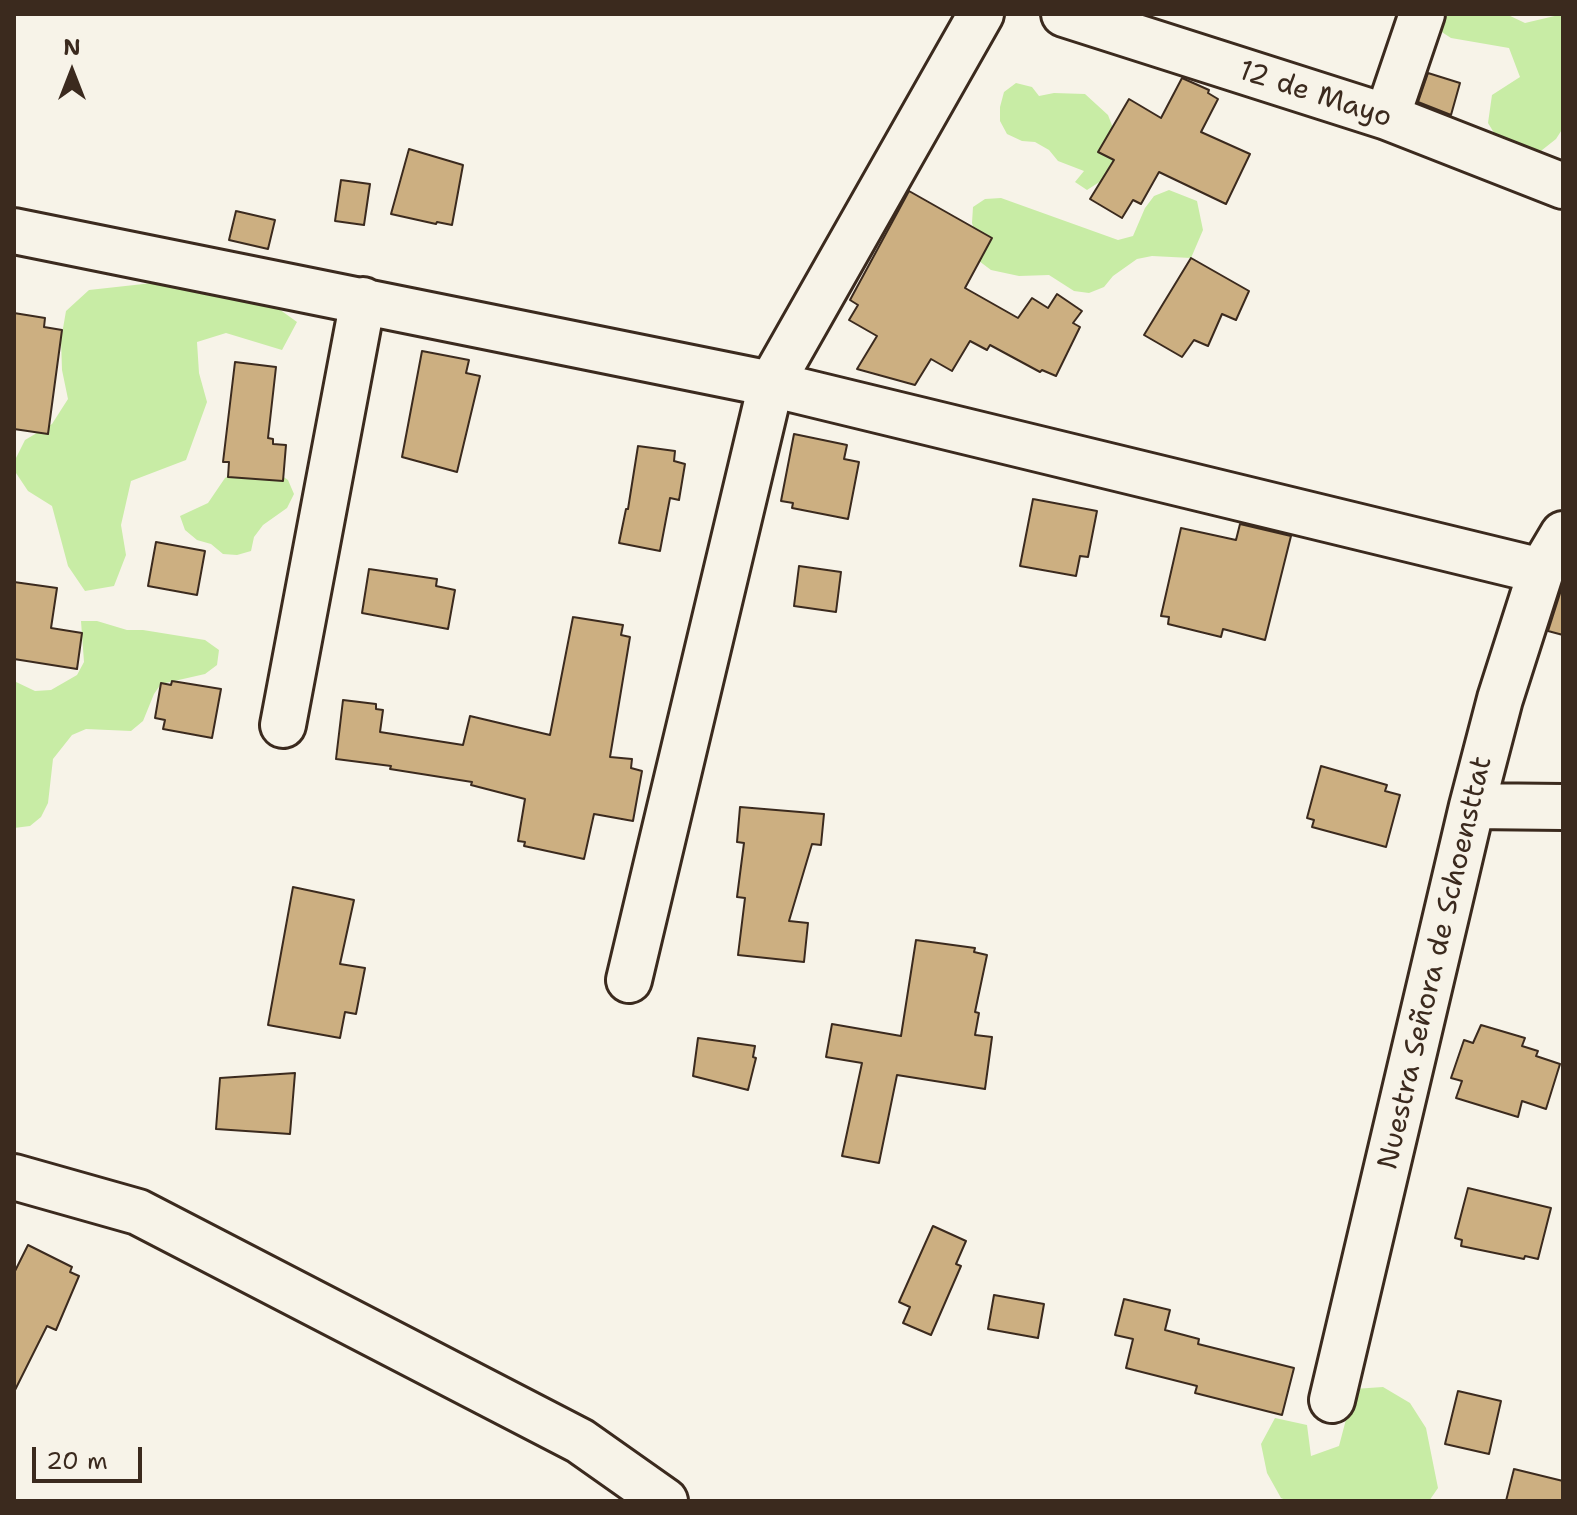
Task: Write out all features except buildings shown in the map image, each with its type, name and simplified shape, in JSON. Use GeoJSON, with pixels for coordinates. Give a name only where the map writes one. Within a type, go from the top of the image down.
{"type":"FeatureCollection","features":[{"type":"Feature","properties":{"kind":"street"},"geometry":{"type":"LineString","coordinates":[[629,980],[771,384],[981,14]]}},
{"type":"Feature","properties":{"kind":"street","name":"12 de Mayo"},"geometry":{"type":"LineString","coordinates":[[1064,14],[1387,117],[1563,186]]}},
{"type":"Feature","properties":{"kind":"street"},"geometry":{"type":"LineString","coordinates":[[1387,117],[1422,14]]}},
{"type":"Feature","properties":{"kind":"street"},"geometry":{"type":"LineString","coordinates":[[14,231],[771,384],[1541,571]]}},
{"type":"Feature","properties":{"kind":"street"},"geometry":{"type":"LineString","coordinates":[[283,725],[363,300]]}},
{"type":"Feature","properties":{"kind":"street","name":"Nuestra Señora de Schoensttat"},"geometry":{"type":"LineString","coordinates":[[1332,1400],[1500,699],[1541,571],[1563,534]]}},
{"type":"Feature","properties":{"kind":"street"},"geometry":{"type":"LineString","coordinates":[[1472,806],[1563,807]]}},
{"type":"Feature","properties":{"kind":"street"},"geometry":{"type":"LineString","coordinates":[[14,1177],[138,1212],[580,1441],[665,1501]]}},
{"type":"Feature","properties":{"kind":"green space"},"geometry":{"type":"Polygon","coordinates":[[[1431,14],[1506,14],[1525,23],[1563,14],[1563,128],[1556,139],[1532,158],[1504,149],[1488,123],[1492,95],[1520,77],[1509,48],[1451,38],[1428,23],[1431,14]]]}},
{"type":"Feature","properties":{"kind":"green space"},"geometry":{"type":"Polygon","coordinates":[[[1016,83],[1032,87],[1039,96],[1085,94],[1108,115],[1113,128],[1113,160],[1101,181],[1087,190],[1075,182],[1084,171],[1058,161],[1049,150],[1035,142],[1022,141],[1007,134],[1000,121],[1000,107],[1004,92],[1016,83]]]}},
{"type":"Feature","properties":{"kind":"green space"},"geometry":{"type":"Polygon","coordinates":[[[1169,190],[1197,201],[1203,230],[1191,258],[1152,256],[1137,259],[1113,276],[1104,287],[1089,293],[1074,291],[1049,275],[1019,276],[991,270],[979,261],[979,245],[972,223],[973,207],[985,199],[1001,198],[1118,240],[1133,236],[1154,196],[1169,190]]]}},
{"type":"Feature","properties":{"kind":"green space"},"geometry":{"type":"Polygon","coordinates":[[[180,280],[272,304],[297,322],[282,350],[226,333],[197,342],[199,373],[207,402],[186,460],[131,481],[121,525],[126,555],[114,586],[85,591],[68,566],[52,506],[28,491],[14,470],[14,462],[25,440],[52,424],[68,399],[62,370],[61,340],[66,311],[89,290],[180,280]]]}},
{"type":"Feature","properties":{"kind":"green space"},"geometry":{"type":"Polygon","coordinates":[[[238,470],[275,471],[288,480],[294,494],[287,508],[263,525],[254,537],[251,551],[237,555],[223,554],[185,530],[180,516],[208,503],[225,478],[238,470]]]}},
{"type":"Feature","properties":{"kind":"green space"},"geometry":{"type":"Polygon","coordinates":[[[81,621],[97,621],[127,630],[205,640],[219,650],[217,665],[205,674],[161,684],[143,721],[131,731],[86,729],[72,735],[53,759],[48,803],[41,817],[30,826],[14,828],[14,681],[35,691],[51,690],[77,675],[84,662],[81,621]]]}},
{"type":"Feature","properties":{"kind":"green space"},"geometry":{"type":"Polygon","coordinates":[[[1383,1387],[1410,1403],[1426,1428],[1438,1488],[1429,1501],[1288,1501],[1281,1498],[1267,1473],[1261,1444],[1275,1418],[1307,1425],[1311,1456],[1339,1446],[1354,1389],[1383,1387]]]}}]}
